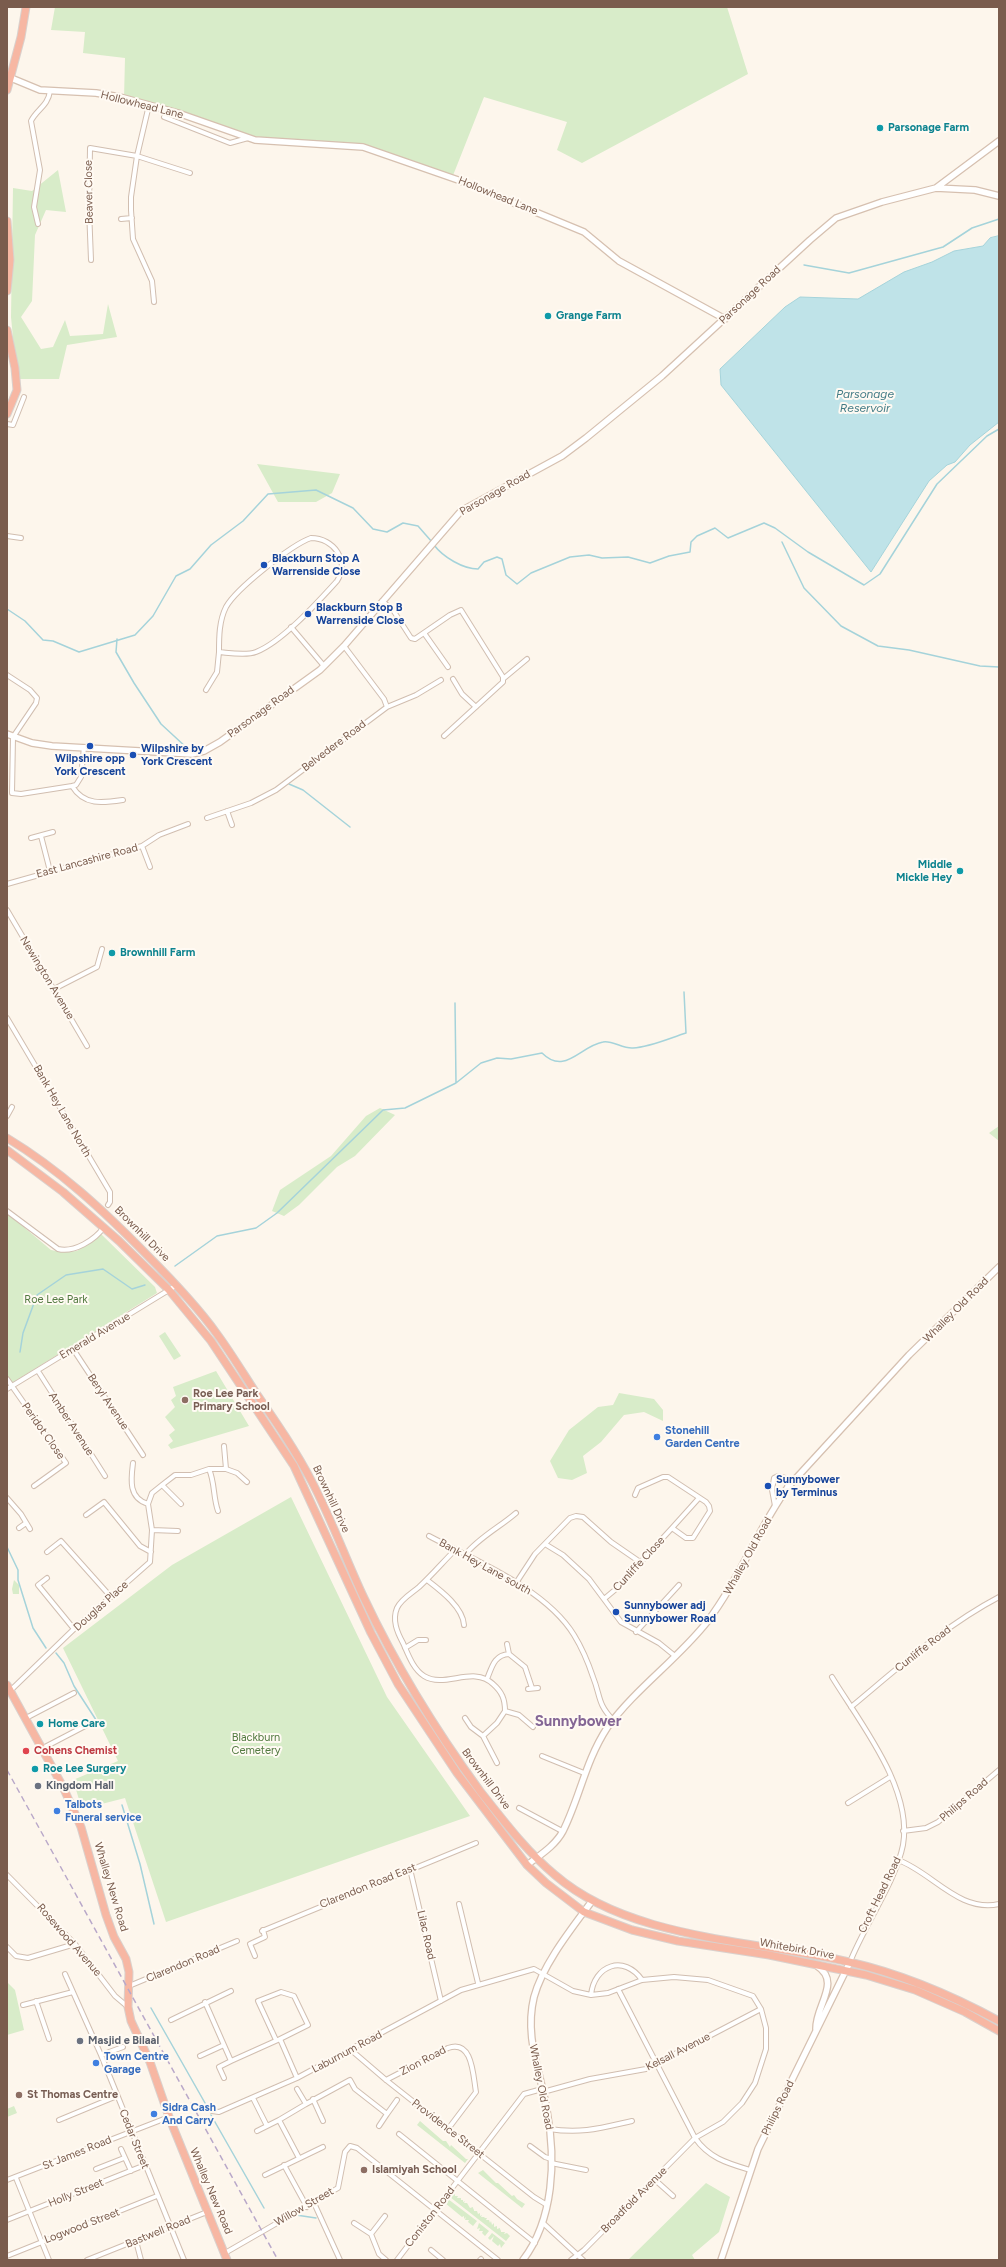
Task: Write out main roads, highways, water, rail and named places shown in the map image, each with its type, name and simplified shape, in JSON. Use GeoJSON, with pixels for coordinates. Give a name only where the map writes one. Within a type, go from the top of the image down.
{"type":"FeatureCollection","features":[{"type":"Feature","properties":{"kind":"highway"},"geometry":{"type":"LineString","coordinates":[[7,88],[11,78],[26,7]]}},
{"type":"Feature","properties":{"kind":"highway"},"geometry":{"type":"LineString","coordinates":[[7,221],[10,260],[7,291]]}},
{"type":"Feature","properties":{"kind":"highway"},"geometry":{"type":"LineString","coordinates":[[7,330],[15,368],[17,390],[7,414]]}},
{"type":"Feature","properties":{"kind":"highway","name":"Brownhill Drive"},"geometry":{"type":"LineString","coordinates":[[7,1138],[54,1170],[102,1210],[177,1286],[216,1332],[304,1468],[364,1598],[410,1688],[462,1766],[512,1831],[536,1857],[563,1882],[592,1901]]}},
{"type":"Feature","properties":{"kind":"highway","name":"Brownhill Drive"},"geometry":{"type":"LineString","coordinates":[[7,1150],[63,1192],[104,1227],[169,1290],[211,1340],[286,1452],[307,1489],[371,1633],[398,1684],[457,1773],[527,1865],[564,1899],[584,1912]]}},
{"type":"Feature","properties":{"kind":"highway","name":"Whalley New Road"},"geometry":{"type":"LineString","coordinates":[[9,1688],[43,1748],[82,1827],[106,1915],[114,1937],[126,1959],[130,1986],[128,2007],[131,2021],[150,2062],[169,2117],[226,2257]]}},
{"type":"Feature","properties":{"kind":"highway","name":"Whitebirk Drive"},"geometry":{"type":"LineString","coordinates":[[592,1901],[624,1915],[680,1930],[850,1962],[935,1990],[999,2021]]}},
{"type":"Feature","properties":{"kind":"highway","name":"Whitebirk Drive"},"geometry":{"type":"LineString","coordinates":[[584,1912],[610,1923],[654,1936],[846,1970],[915,1990],[965,2012],[999,2031]]}},
{"type":"Feature","properties":{"kind":"water","name":"Parsonage Reservoir"},"geometry":{"type":"Polygon","coordinates":[[[999,236],[999,422],[970,445],[955,462],[947,465],[929,481],[871,572],[721,385],[720,369],[785,307],[800,297],[858,299],[904,272],[932,262],[954,251],[983,246],[990,238],[999,236]]]}},
{"type":"Feature","properties":{"kind":"waterway"},"geometry":{"type":"LineString","coordinates":[[804,265],[849,273],[943,247],[972,228],[999,219]]}},
{"type":"Feature","properties":{"kind":"waterway"},"geometry":{"type":"LineString","coordinates":[[434,545],[448,558],[466,567],[478,569],[484,562],[497,557],[502,559],[506,575],[517,584],[531,573],[570,557],[589,555],[602,558],[628,557],[650,563],[669,556],[690,552],[691,542],[697,536],[715,528],[728,538],[764,523],[775,528],[808,552],[864,585],[880,574],[937,484],[987,436],[999,429]]}},
{"type":"Feature","properties":{"kind":"waterway"},"geometry":{"type":"LineString","coordinates":[[7,609],[25,621],[43,640],[53,641],[79,652],[135,635],[153,616],[176,576],[190,569],[211,545],[243,521],[268,494],[316,490],[353,508],[373,529],[387,532],[403,523],[418,526],[432,542]]}},
{"type":"Feature","properties":{"kind":"waterway"},"geometry":{"type":"LineString","coordinates":[[782,542],[804,588],[841,626],[878,646],[909,650],[980,666],[999,667]]}},
{"type":"Feature","properties":{"kind":"waterway"},"geometry":{"type":"LineString","coordinates":[[117,639],[116,652],[134,683],[161,724],[187,748]]}},
{"type":"Feature","properties":{"kind":"waterway"},"geometry":{"type":"LineString","coordinates":[[289,784],[303,790],[350,827]]}},
{"type":"Feature","properties":{"kind":"waterway"},"geometry":{"type":"LineString","coordinates":[[175,1266],[217,1236],[256,1228],[277,1213],[383,1110],[405,1108],[456,1083],[481,1063],[497,1058],[511,1059],[542,1053],[550,1059],[558,1062],[572,1058],[603,1042],[610,1042],[633,1048],[653,1044],[686,1033],[684,992]]}},
{"type":"Feature","properties":{"kind":"waterway"},"geometry":{"type":"LineString","coordinates":[[455,1003],[456,1083]]}},
{"type":"Feature","properties":{"kind":"waterway"},"geometry":{"type":"LineString","coordinates":[[20,1352],[23,1333],[37,1295],[66,1275],[103,1269],[132,1289],[145,1285]]}},
{"type":"Feature","properties":{"kind":"waterway"},"geometry":{"type":"LineString","coordinates":[[7,1547],[18,1570],[18,1580],[33,1628],[46,1648]]}},
{"type":"Feature","properties":{"kind":"waterway"},"geometry":{"type":"LineString","coordinates":[[56,1653],[64,1663],[74,1686],[98,1723]]}},
{"type":"Feature","properties":{"kind":"waterway"},"geometry":{"type":"LineString","coordinates":[[122,1805],[140,1864],[154,1924]]}},
{"type":"Feature","properties":{"kind":"waterway"},"geometry":{"type":"LineString","coordinates":[[151,2008],[209,2110]]}},
{"type":"Feature","properties":{"kind":"waterway"},"geometry":{"type":"LineString","coordinates":[[211,2115],[264,2208]]}},
{"type":"Feature","properties":{"kind":"waterway"},"geometry":{"type":"LineString","coordinates":[[296,2215],[316,2218]]}},
{"type":"Feature","properties":{"kind":"railway"},"geometry":{"type":"LineString","coordinates":[[7,1770],[278,2260]]}},
{"type":"Feature","properties":{"kind":"place","name":"Parsonage Farm"},"geometry":{"type":"Point","coordinates":[880,128]}},
{"type":"Feature","properties":{"kind":"place","name":"Grange Farm"},"geometry":{"type":"Point","coordinates":[548,316]}},
{"type":"Feature","properties":{"kind":"place","name":"Blackburn Stop A Warrenside Close"},"geometry":{"type":"Point","coordinates":[264,565]}},
{"type":"Feature","properties":{"kind":"place","name":"Blackburn Stop B Warrenside Close"},"geometry":{"type":"Point","coordinates":[308,614]}},
{"type":"Feature","properties":{"kind":"place","name":"Wilpshire opp York Crescent"},"geometry":{"type":"Point","coordinates":[90,746]}},
{"type":"Feature","properties":{"kind":"place","name":"Wilpshire by York Crescent"},"geometry":{"type":"Point","coordinates":[133,755]}},
{"type":"Feature","properties":{"kind":"place","name":"Middle Mickle Hey"},"geometry":{"type":"Point","coordinates":[960,871]}},
{"type":"Feature","properties":{"kind":"place","name":"Brownhill Farm"},"geometry":{"type":"Point","coordinates":[112,953]}},
{"type":"Feature","properties":{"kind":"place","name":"Roe Lee Park Primary School"},"geometry":{"type":"Point","coordinates":[185,1400]}},
{"type":"Feature","properties":{"kind":"place","name":"Stonehill Garden Centre"},"geometry":{"type":"Point","coordinates":[657,1437]}},
{"type":"Feature","properties":{"kind":"place","name":"Sunnybower by Terminus"},"geometry":{"type":"Point","coordinates":[768,1486]}},
{"type":"Feature","properties":{"kind":"place","name":"Sunnybower adj Sunnybower Road"},"geometry":{"type":"Point","coordinates":[616,1612]}},
{"type":"Feature","properties":{"kind":"place","name":"Home Care"},"geometry":{"type":"Point","coordinates":[40,1724]}},
{"type":"Feature","properties":{"kind":"place","name":"Cohens Chemist"},"geometry":{"type":"Point","coordinates":[26,1751]}},
{"type":"Feature","properties":{"kind":"place","name":"Roe Lee Surgery"},"geometry":{"type":"Point","coordinates":[35,1769]}},
{"type":"Feature","properties":{"kind":"place","name":"Kingdom Hall"},"geometry":{"type":"Point","coordinates":[38,1786]}},
{"type":"Feature","properties":{"kind":"place","name":"Talbots Funeral service"},"geometry":{"type":"Point","coordinates":[57,1811]}},
{"type":"Feature","properties":{"kind":"place","name":"Masjid e Bilaal"},"geometry":{"type":"Point","coordinates":[80,2041]}},
{"type":"Feature","properties":{"kind":"place","name":"Town Centre Garage"},"geometry":{"type":"Point","coordinates":[96,2063]}},
{"type":"Feature","properties":{"kind":"place","name":"St Thomas Centre"},"geometry":{"type":"Point","coordinates":[19,2095]}},
{"type":"Feature","properties":{"kind":"place","name":"Sidra Cash And Carry"},"geometry":{"type":"Point","coordinates":[154,2114]}},
{"type":"Feature","properties":{"kind":"place","name":"Islamiyah School"},"geometry":{"type":"Point","coordinates":[364,2170]}},
{"type":"Feature","properties":{"kind":"district","name":"Sunnybower"},"geometry":{"type":"Point","coordinates":[578,1722]}},
{"type":"Feature","properties":{"kind":"park label","name":"Roe Lee Park"},"geometry":{"type":"Point","coordinates":[56,1300]}},
{"type":"Feature","properties":{"kind":"park label","name":"Blackburn Cemetery"},"geometry":{"type":"Point","coordinates":[256,1744]}}]}
